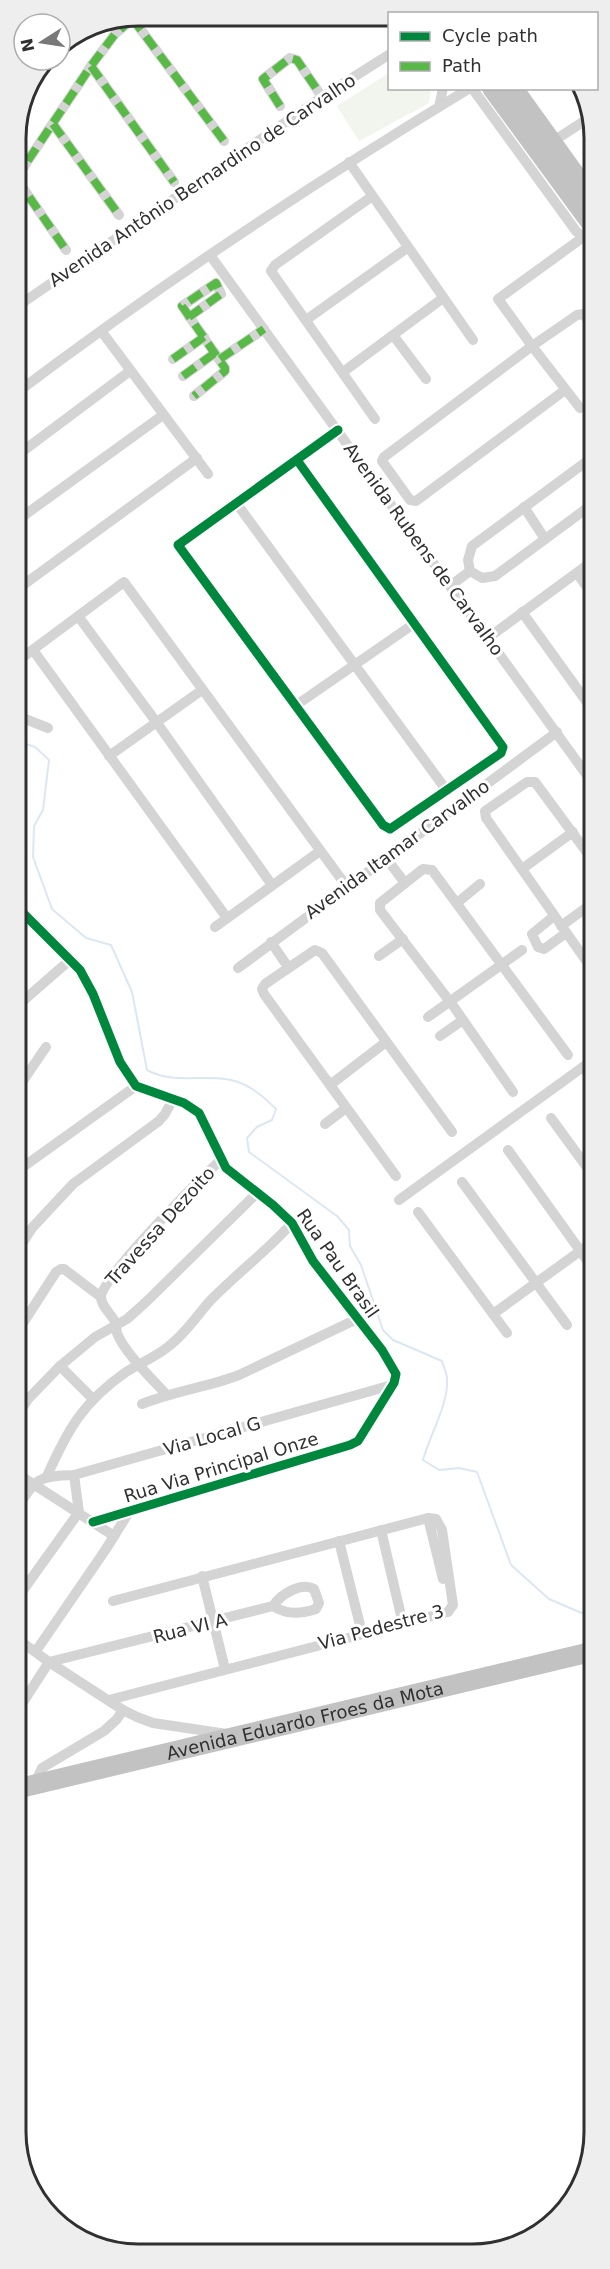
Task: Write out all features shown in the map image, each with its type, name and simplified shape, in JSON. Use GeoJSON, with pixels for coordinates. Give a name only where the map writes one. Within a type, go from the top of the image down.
{"type":"FeatureCollection","features":[{"type":"Feature","properties":{"kind":"highway"},"geometry":{"type":"LineString","coordinates":[[493,90],[584,226]]}},
{"type":"Feature","properties":{"kind":"highway"},"geometry":{"type":"LineString","coordinates":[[514,90],[584,187]]}},
{"type":"Feature","properties":{"kind":"highway","name":"Avenida Eduardo Froes da Mota"},"geometry":{"type":"LineString","coordinates":[[26,1787],[584,1654]]}},
{"type":"Feature","properties":{"kind":"highway","name":"Avenida Eduardo Froes da Mota"},"geometry":{"type":"LineString","coordinates":[[26,1800],[584,1666]]}},
{"type":"Feature","properties":{"kind":"street"},"geometry":{"type":"LineString","coordinates":[[26,164],[91,66],[110,40],[125,26]]}},
{"type":"Feature","properties":{"kind":"street"},"geometry":{"type":"LineString","coordinates":[[141,26],[224,141]]}},
{"type":"Feature","properties":{"kind":"street","name":"Avenida Antônio Bernardino de Carvalho"},"geometry":{"type":"LineString","coordinates":[[26,300],[322,97],[388,55]]}},
{"type":"Feature","properties":{"kind":"street"},"geometry":{"type":"LineString","coordinates":[[280,106],[263,79],[290,58],[297,60],[322,97]]}},
{"type":"Feature","properties":{"kind":"street"},"geometry":{"type":"LineString","coordinates":[[91,66],[174,182]]}},
{"type":"Feature","properties":{"kind":"street"},"geometry":{"type":"LineString","coordinates":[[439,107],[443,90]]}},
{"type":"Feature","properties":{"kind":"street"},"geometry":{"type":"LineString","coordinates":[[26,386],[210,255],[349,162],[468,90]]}},
{"type":"Feature","properties":{"kind":"street"},"geometry":{"type":"LineString","coordinates":[[473,90],[584,227]]}},
{"type":"Feature","properties":{"kind":"street"},"geometry":{"type":"LineString","coordinates":[[552,142],[584,121]]}},
{"type":"Feature","properties":{"kind":"street"},"geometry":{"type":"LineString","coordinates":[[53,124],[119,215]]}},
{"type":"Feature","properties":{"kind":"street"},"geometry":{"type":"LineString","coordinates":[[349,162],[371,197],[473,340]]}},
{"type":"Feature","properties":{"kind":"street"},"geometry":{"type":"LineString","coordinates":[[26,193],[66,250]]}},
{"type":"Feature","properties":{"kind":"street"},"geometry":{"type":"LineString","coordinates":[[371,197],[272,267],[272,274],[375,418]]}},
{"type":"Feature","properties":{"kind":"street"},"geometry":{"type":"LineString","coordinates":[[580,408],[498,299],[584,235]]}},
{"type":"Feature","properties":{"kind":"street"},"geometry":{"type":"LineString","coordinates":[[306,320],[407,248]]}},
{"type":"Feature","properties":{"kind":"street","name":"Avenida Rubens de Carvalho"},"geometry":{"type":"LineString","coordinates":[[210,255],[584,771]]}},
{"type":"Feature","properties":{"kind":"street"},"geometry":{"type":"LineString","coordinates":[[343,372],[443,298]]}},
{"type":"Feature","properties":{"kind":"street"},"geometry":{"type":"LineString","coordinates":[[565,390],[417,501],[410,500],[383,462],[383,458],[532,346],[577,315],[584,315]]}},
{"type":"Feature","properties":{"kind":"street"},"geometry":{"type":"LineString","coordinates":[[189,317],[225,368],[225,371],[194,396]]}},
{"type":"Feature","properties":{"kind":"street"},"geometry":{"type":"LineString","coordinates":[[183,376],[264,329]]}},
{"type":"Feature","properties":{"kind":"street"},"geometry":{"type":"LineString","coordinates":[[102,332],[208,474]]}},
{"type":"Feature","properties":{"kind":"street"},"geometry":{"type":"LineString","coordinates":[[393,335],[426,379]]}},
{"type":"Feature","properties":{"kind":"street"},"geometry":{"type":"LineString","coordinates":[[172,359],[204,337]]}},
{"type":"Feature","properties":{"kind":"street"},"geometry":{"type":"LineString","coordinates":[[26,449],[130,371]]}},
{"type":"Feature","properties":{"kind":"street"},"geometry":{"type":"LineString","coordinates":[[26,514],[163,415]]}},
{"type":"Feature","properties":{"kind":"street"},"geometry":{"type":"LineString","coordinates":[[297,460],[503,747],[501,753],[394,828],[386,828],[178,545],[338,430]]}},
{"type":"Feature","properties":{"kind":"street"},"geometry":{"type":"LineString","coordinates":[[26,583],[197,458]]}},
{"type":"Feature","properties":{"kind":"street"},"geometry":{"type":"LineString","coordinates":[[584,464],[472,546],[468,560],[470,571],[482,578],[495,576],[584,510]]}},
{"type":"Feature","properties":{"kind":"street"},"geometry":{"type":"LineString","coordinates":[[237,504],[447,791]]}},
{"type":"Feature","properties":{"kind":"street"},"geometry":{"type":"LineString","coordinates":[[524,507],[545,539]]}},
{"type":"Feature","properties":{"kind":"street"},"geometry":{"type":"LineString","coordinates":[[488,638],[584,568]]}},
{"type":"Feature","properties":{"kind":"street"},"geometry":{"type":"LineString","coordinates":[[450,586],[470,571]]}},
{"type":"Feature","properties":{"kind":"street"},"geometry":{"type":"LineString","coordinates":[[577,573],[584,583]]}},
{"type":"Feature","properties":{"kind":"street"},"geometry":{"type":"LineString","coordinates":[[26,655],[124,582],[346,887]]}},
{"type":"Feature","properties":{"kind":"street"},"geometry":{"type":"LineString","coordinates":[[522,612],[584,698]]}},
{"type":"Feature","properties":{"kind":"street"},"geometry":{"type":"LineString","coordinates":[[78,616],[272,885]]}},
{"type":"Feature","properties":{"kind":"street"},"geometry":{"type":"LineString","coordinates":[[295,706],[415,623]]}},
{"type":"Feature","properties":{"kind":"street"},"geometry":{"type":"LineString","coordinates":[[33,650],[227,918]]}},
{"type":"Feature","properties":{"kind":"street"},"geometry":{"type":"LineString","coordinates":[[109,756],[202,690]]}},
{"type":"Feature","properties":{"kind":"street"},"geometry":{"type":"LineString","coordinates":[[26,719],[48,728]]}},
{"type":"Feature","properties":{"kind":"street","name":"Avenida Itamar Carvalho"},"geometry":{"type":"LineString","coordinates":[[238,968],[557,732]]}},
{"type":"Feature","properties":{"kind":"street"},"geometry":{"type":"LineString","coordinates":[[584,848],[533,781],[527,782],[484,813],[584,958]]}},
{"type":"Feature","properties":{"kind":"street"},"geometry":{"type":"LineString","coordinates":[[522,869],[573,832]]}},
{"type":"Feature","properties":{"kind":"street"},"geometry":{"type":"LineString","coordinates":[[215,927],[320,851]]}},
{"type":"Feature","properties":{"kind":"street"},"geometry":{"type":"LineString","coordinates":[[386,858],[405,883]]}},
{"type":"Feature","properties":{"kind":"street"},"geometry":{"type":"LineString","coordinates":[[513,1092],[450,1001],[380,910],[380,905],[423,869],[430,869],[457,903],[568,1055]]}},
{"type":"Feature","properties":{"kind":"street"},"geometry":{"type":"LineString","coordinates":[[457,903],[480,884]]}},
{"type":"Feature","properties":{"kind":"street"},"geometry":{"type":"LineString","coordinates":[[554,916],[532,934],[538,947],[544,949],[584,911]]}},
{"type":"Feature","properties":{"kind":"street"},"geometry":{"type":"LineString","coordinates":[[26,916],[80,970],[93,994],[125,1072],[136,1086],[26,1165]]}},
{"type":"Feature","properties":{"kind":"street"},"geometry":{"type":"LineString","coordinates":[[379,956],[403,939]]}},
{"type":"Feature","properties":{"kind":"street"},"geometry":{"type":"LineString","coordinates":[[271,942],[288,967]]}},
{"type":"Feature","properties":{"kind":"street"},"geometry":{"type":"LineString","coordinates":[[396,1176],[263,991],[265,984],[315,950],[322,953],[452,1132]]}},
{"type":"Feature","properties":{"kind":"street"},"geometry":{"type":"LineString","coordinates":[[428,1017],[522,950]]}},
{"type":"Feature","properties":{"kind":"street"},"geometry":{"type":"LineString","coordinates":[[26,998],[70,960]]}},
{"type":"Feature","properties":{"kind":"street"},"geometry":{"type":"LineString","coordinates":[[440,1036],[463,1020]]}},
{"type":"Feature","properties":{"kind":"street"},"geometry":{"type":"LineString","coordinates":[[330,1085],[386,1042]]}},
{"type":"Feature","properties":{"kind":"street"},"geometry":{"type":"LineString","coordinates":[[26,1076],[46,1047]]}},
{"type":"Feature","properties":{"kind":"street"},"geometry":{"type":"LineString","coordinates":[[399,1200],[584,1067]]}},
{"type":"Feature","properties":{"kind":"street","name":"Rua Pau Brasil"},"geometry":{"type":"LineString","coordinates":[[136,1086],[193,1108],[202,1118],[226,1168],[273,1204],[292,1223],[313,1261],[382,1350],[394,1370],[396,1380],[392,1385]]}},
{"type":"Feature","properties":{"kind":"street"},"geometry":{"type":"LineString","coordinates":[[26,1237],[73,1184],[159,1121],[173,1099]]}},
{"type":"Feature","properties":{"kind":"street"},"geometry":{"type":"LineString","coordinates":[[325,1124],[346,1108]]}},
{"type":"Feature","properties":{"kind":"street"},"geometry":{"type":"LineString","coordinates":[[550,1118],[584,1164]]}},
{"type":"Feature","properties":{"kind":"street"},"geometry":{"type":"LineString","coordinates":[[508,1150],[584,1255]]}},
{"type":"Feature","properties":{"kind":"street","name":"Travessa Dezoito"},"geometry":{"type":"LineString","coordinates":[[166,1394],[139,1365],[118,1334],[117,1325],[101,1297],[116,1269],[189,1190],[221,1160]]}},
{"type":"Feature","properties":{"kind":"street"},"geometry":{"type":"LineString","coordinates":[[462,1182],[567,1325]]}},
{"type":"Feature","properties":{"kind":"street"},"geometry":{"type":"LineString","coordinates":[[26,1402],[60,1366],[95,1337],[117,1325],[145,1303],[257,1193]]}},
{"type":"Feature","properties":{"kind":"street"},"geometry":{"type":"LineString","coordinates":[[418,1212],[507,1334]]}},
{"type":"Feature","properties":{"kind":"street"},"geometry":{"type":"LineString","coordinates":[[47,1476],[70,1429],[93,1399],[111,1384],[168,1347],[210,1302],[271,1246],[292,1223]]}},
{"type":"Feature","properties":{"kind":"street"},"geometry":{"type":"LineString","coordinates":[[493,1314],[584,1249]]}},
{"type":"Feature","properties":{"kind":"street"},"geometry":{"type":"LineString","coordinates":[[26,1318],[56,1272],[61,1269],[101,1297]]}},
{"type":"Feature","properties":{"kind":"street"},"geometry":{"type":"LineString","coordinates":[[142,1404],[166,1394],[239,1375],[357,1319]]}},
{"type":"Feature","properties":{"kind":"street"},"geometry":{"type":"LineString","coordinates":[[60,1366],[93,1399]]}},
{"type":"Feature","properties":{"kind":"street","name":"Rua Via Principal Onze"},"geometry":{"type":"LineString","coordinates":[[93,1522],[350,1445],[358,1441],[392,1385]]}},
{"type":"Feature","properties":{"kind":"street","name":"Via Local G"},"geometry":{"type":"LineString","coordinates":[[33,1484],[47,1476],[74,1475],[392,1385]]}},
{"type":"Feature","properties":{"kind":"street"},"geometry":{"type":"LineString","coordinates":[[26,1586],[79,1512],[74,1475]]}},
{"type":"Feature","properties":{"kind":"street"},"geometry":{"type":"LineString","coordinates":[[26,1479],[114,1536]]}},
{"type":"Feature","properties":{"kind":"street"},"geometry":{"type":"LineString","coordinates":[[26,1495],[33,1484]]}},
{"type":"Feature","properties":{"kind":"street","name":"Rua Via Principal Onze"},"geometry":{"type":"LineString","coordinates":[[36,1652],[129,1512]]}},
{"type":"Feature","properties":{"kind":"street","name":"Via Pedestre 3"},"geometry":{"type":"LineString","coordinates":[[109,1700],[450,1611],[453,1605],[442,1530],[436,1520],[429,1518],[113,1600]]}},
{"type":"Feature","properties":{"kind":"street"},"geometry":{"type":"LineString","coordinates":[[381,1530],[402,1624]]}},
{"type":"Feature","properties":{"kind":"street"},"geometry":{"type":"LineString","coordinates":[[339,1541],[362,1633]]}},
{"type":"Feature","properties":{"kind":"street"},"geometry":{"type":"LineString","coordinates":[[201,1576],[225,1669]]}},
{"type":"Feature","properties":{"kind":"street","name":"Rua VI A"},"geometry":{"type":"LineString","coordinates":[[49,1662],[273,1606],[288,1612],[312,1610],[318,1605],[317,1595],[311,1587],[301,1588],[281,1596],[273,1606]]}},
{"type":"Feature","properties":{"kind":"street"},"geometry":{"type":"LineString","coordinates":[[26,1645],[123,1710],[153,1723],[242,1736]]}},
{"type":"Feature","properties":{"kind":"street"},"geometry":{"type":"LineString","coordinates":[[26,1698],[49,1662]]}},
{"type":"Feature","properties":{"kind":"street"},"geometry":{"type":"LineString","coordinates":[[26,1786],[42,1768],[104,1731],[123,1710]]}},
{"type":"Feature","properties":{"kind":"shaded area"},"geometry":{"type":"Polygon","coordinates":[[[388,74],[388,90],[431,90],[429,103],[359,141],[337,106],[388,74]]]}},
{"type":"Feature","properties":{"kind":"waterway"},"geometry":{"type":"LineString","coordinates":[[26,744],[35,747],[49,760],[43,810],[34,826],[33,857],[52,909],[86,938],[111,945],[132,992],[147,1070],[166,1077],[233,1080],[253,1090],[276,1109],[272,1120],[257,1127],[247,1138],[249,1152],[337,1216],[349,1230],[350,1246],[361,1265],[383,1330],[393,1340],[442,1361],[447,1377],[445,1399],[423,1460],[439,1470],[459,1468],[477,1472],[511,1565],[549,1599],[584,1614]]}},
{"type":"Feature","properties":{"kind":"marked path"},"geometry":{"type":"LineString","coordinates":[[26,164],[91,66],[115,34],[124,26]]}},
{"type":"Feature","properties":{"kind":"marked path"},"geometry":{"type":"LineString","coordinates":[[138,26],[224,141]]}},
{"type":"Feature","properties":{"kind":"marked path"},"geometry":{"type":"LineString","coordinates":[[280,106],[263,79],[290,58],[297,60],[322,97]]}},
{"type":"Feature","properties":{"kind":"marked path"},"geometry":{"type":"LineString","coordinates":[[91,66],[174,182]]}},
{"type":"Feature","properties":{"kind":"marked path"},"geometry":{"type":"LineString","coordinates":[[53,124],[119,215]]}},
{"type":"Feature","properties":{"kind":"marked path"},"geometry":{"type":"LineString","coordinates":[[26,192],[66,250]]}},
{"type":"Feature","properties":{"kind":"marked path"},"geometry":{"type":"LineString","coordinates":[[189,317],[221,294],[216,283],[182,306],[225,368],[225,371],[194,396]]}},
{"type":"Feature","properties":{"kind":"marked path"},"geometry":{"type":"LineString","coordinates":[[220,359],[264,329]]}},
{"type":"Feature","properties":{"kind":"marked path"},"geometry":{"type":"LineString","coordinates":[[173,359],[204,337]]}},
{"type":"Feature","properties":{"kind":"marked path"},"geometry":{"type":"LineString","coordinates":[[183,376],[215,353]]}},
{"type":"Feature","properties":{"kind":"cycle path"},"geometry":{"type":"LineString","coordinates":[[297,460],[503,747],[501,753],[390,829],[383,825],[178,545],[338,430]]}},
{"type":"Feature","properties":{"kind":"cycle path"},"geometry":{"type":"LineString","coordinates":[[26,916],[80,970],[93,994],[120,1062],[136,1086],[184,1103],[199,1113],[226,1168],[292,1223],[313,1261],[382,1350],[396,1374],[394,1383],[358,1441],[350,1445],[93,1522]]}}]}
